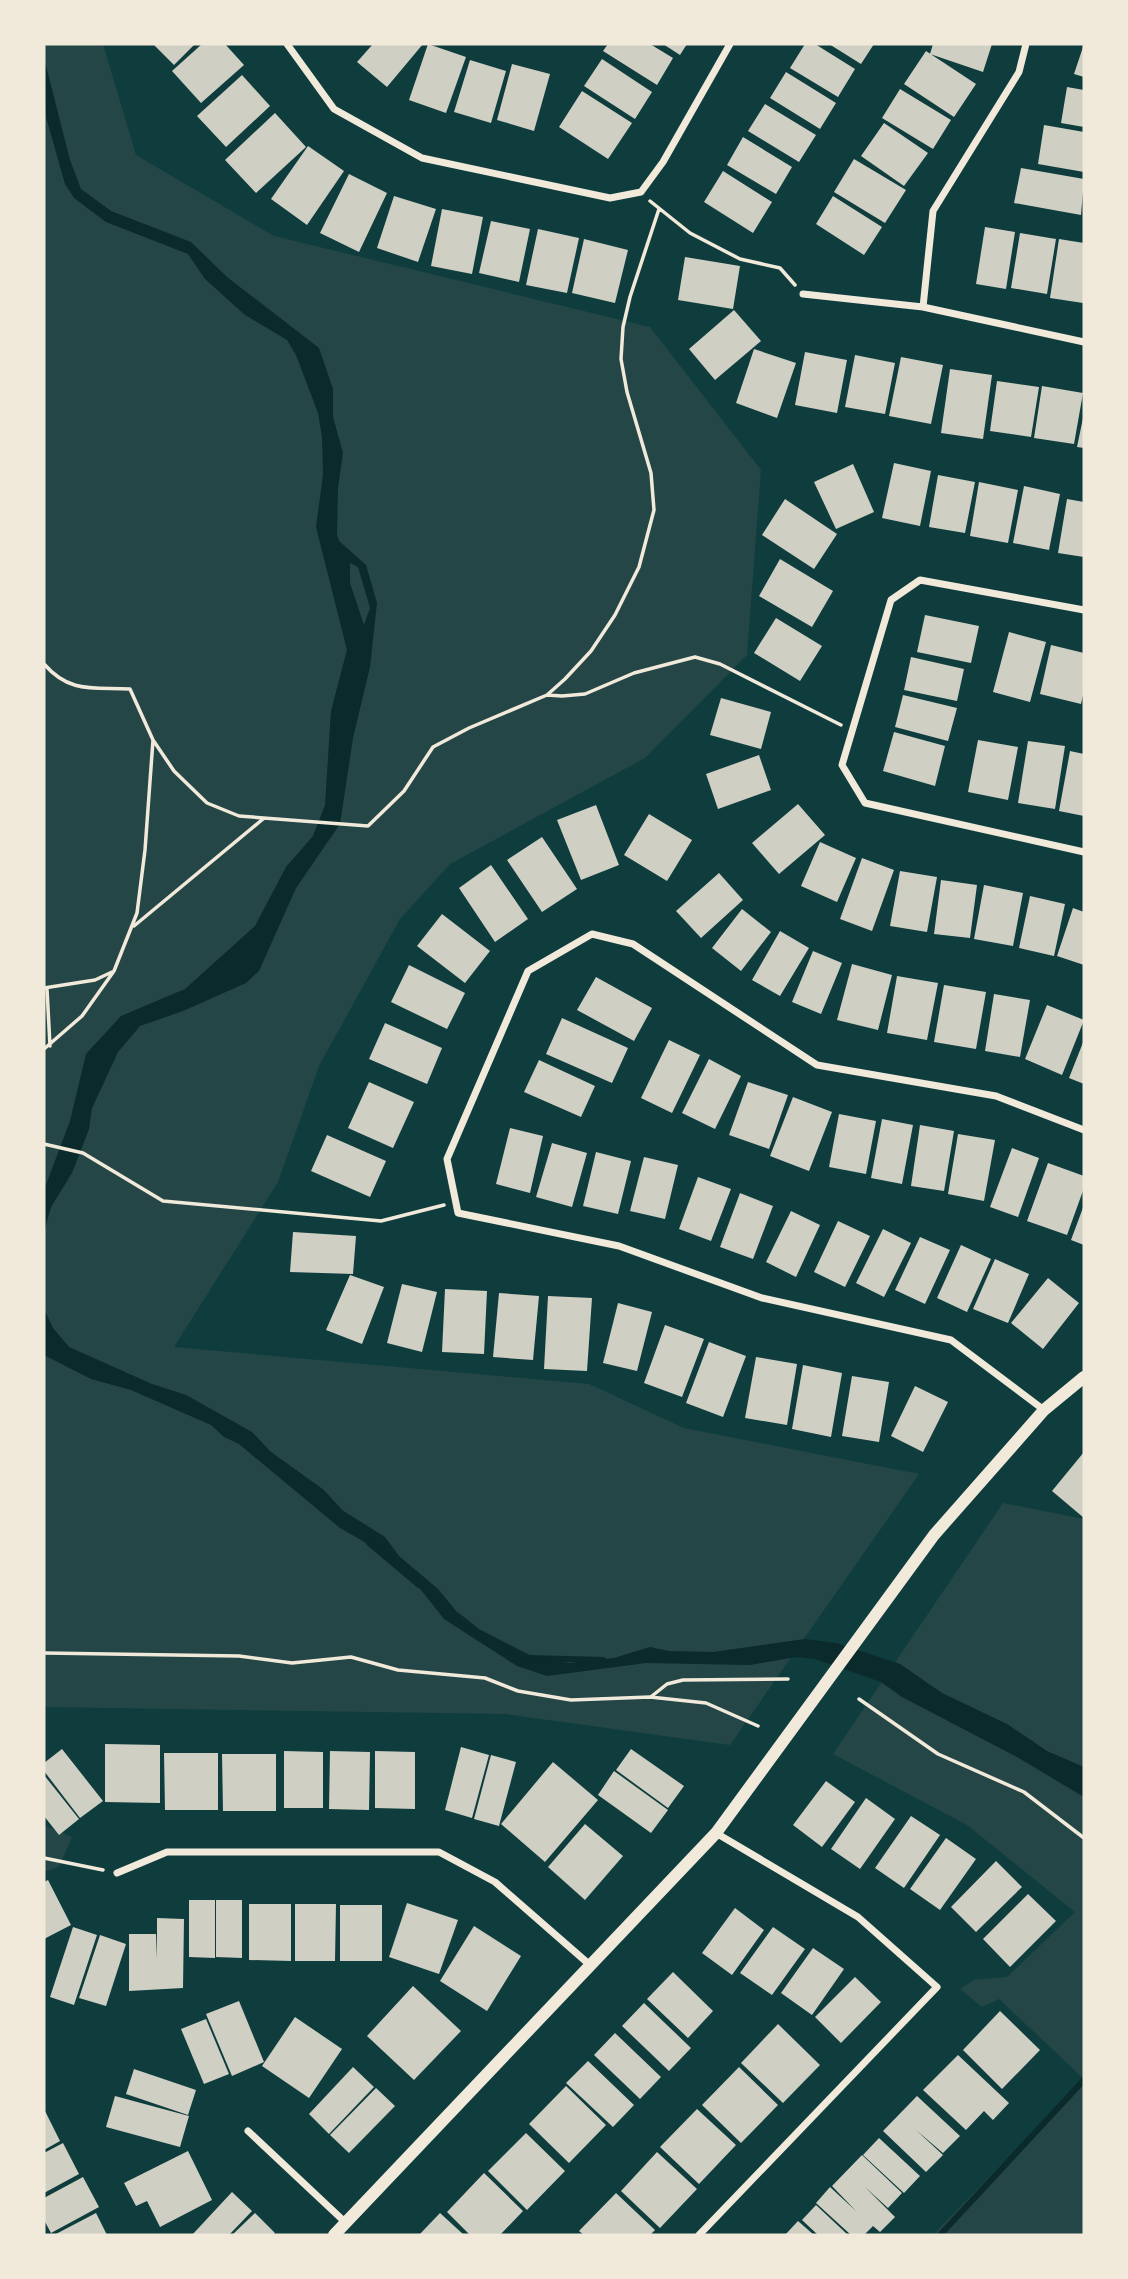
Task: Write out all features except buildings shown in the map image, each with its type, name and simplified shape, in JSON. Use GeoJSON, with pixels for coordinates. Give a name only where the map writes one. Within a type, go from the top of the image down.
{"type":"FeatureCollection","features":[{"type":"Feature","properties":{"kind":"street"},"geometry":{"type":"LineString","coordinates":[[287,44],[334,109],[422,158],[610,198],[641,192],[663,162],[730,44]]}},
{"type":"Feature","properties":{"kind":"street"},"geometry":{"type":"LineString","coordinates":[[923,307],[933,211],[1019,72],[1026,44]]}},
{"type":"Feature","properties":{"kind":"street"},"geometry":{"type":"LineString","coordinates":[[803,294],[923,307],[1084,342]]}},
{"type":"Feature","properties":{"kind":"street"},"geometry":{"type":"LineString","coordinates":[[1084,610],[920,580],[891,600],[842,765],[866,803],[1084,852]]}},
{"type":"Feature","properties":{"kind":"street"},"geometry":{"type":"LineString","coordinates":[[1044,1410],[951,1340],[762,1298],[619,1246],[458,1213],[447,1158],[528,971],[592,934],[633,944],[817,1065],[996,1096],[1084,1130]]}},
{"type":"Feature","properties":{"kind":"street"},"geometry":{"type":"LineString","coordinates":[[334,2235],[716,1833],[934,1535],[1044,1410],[1084,1377]]}},
{"type":"Feature","properties":{"kind":"street"},"geometry":{"type":"LineString","coordinates":[[699,2235],[937,1987],[858,1917],[716,1833]]}},
{"type":"Feature","properties":{"kind":"street"},"geometry":{"type":"LineString","coordinates":[[117,1873],[167,1852],[439,1852],[495,1882],[590,1965]]}},
{"type":"Feature","properties":{"kind":"street"},"geometry":{"type":"LineString","coordinates":[[248,2131],[346,2223]]}},
{"type":"Feature","properties":{"kind":"path"},"geometry":{"type":"LineString","coordinates":[[641,192],[690,233],[740,259],[780,268],[803,294]]}},
{"type":"Feature","properties":{"kind":"path"},"geometry":{"type":"LineString","coordinates":[[547,695],[591,651],[615,615],[639,568],[654,510],[651,473],[627,392],[621,359],[623,327],[630,297],[659,209]]}},
{"type":"Feature","properties":{"kind":"path"},"geometry":{"type":"LineString","coordinates":[[44,664],[55,677],[74,687],[130,688],[153,740],[174,771],[207,803],[239,816],[368,826],[404,791],[433,747],[469,728],[547,695],[585,694],[634,673],[695,657],[720,664],[851,730]]}},
{"type":"Feature","properties":{"kind":"path"},"geometry":{"type":"LineString","coordinates":[[44,1049],[82,1016],[114,971],[132,928],[145,850],[153,740]]}},
{"type":"Feature","properties":{"kind":"path"},"geometry":{"type":"LineString","coordinates":[[132,928],[264,818]]}},
{"type":"Feature","properties":{"kind":"path"},"geometry":{"type":"LineString","coordinates":[[50,1046],[45,988],[95,980],[114,971]]}},
{"type":"Feature","properties":{"kind":"path"},"geometry":{"type":"LineString","coordinates":[[44,1144],[83,1153],[163,1201],[381,1220],[454,1202]]}},
{"type":"Feature","properties":{"kind":"path"},"geometry":{"type":"LineString","coordinates":[[44,1653],[239,1656],[292,1662],[351,1657],[398,1670],[485,1678],[518,1692],[571,1700],[650,1697],[706,1703],[758,1726]]}},
{"type":"Feature","properties":{"kind":"path"},"geometry":{"type":"LineString","coordinates":[[650,1697],[667,1684],[683,1680],[788,1679]]}},
{"type":"Feature","properties":{"kind":"path"},"geometry":{"type":"LineString","coordinates":[[859,1699],[938,1754],[1024,1792],[1084,1838]]}},
{"type":"Feature","properties":{"kind":"path"},"geometry":{"type":"LineString","coordinates":[[44,1857],[117,1873]]}},
{"type":"Feature","properties":{"kind":"shaded area"},"geometry":{"type":"Polygon","coordinates":[[[44,44],[103,44],[136,155],[274,236],[650,327],[761,470],[747,655],[645,758],[450,864],[400,919],[319,1066],[278,1182],[174,1347],[589,1384],[684,1428],[919,1474],[730,1745],[505,1714],[44,1707],[44,44]]]}},
{"type":"Feature","properties":{"kind":"shaded area"},"geometry":{"type":"Polygon","coordinates":[[[44,58],[70,160],[81,189],[111,211],[191,242],[227,277],[319,348],[333,389],[333,417],[343,453],[338,488],[337,534],[339,541],[366,565],[377,603],[370,667],[353,738],[340,824],[296,888],[259,971],[246,983],[183,1011],[140,1026],[118,1052],[92,1108],[89,1129],[72,1173],[51,1207],[44,1232],[44,1190],[70,1121],[86,1054],[121,1016],[185,989],[255,926],[286,867],[313,836],[325,805],[331,711],[347,650],[316,527],[323,475],[318,413],[296,355],[287,340],[245,315],[205,279],[188,254],[106,222],[74,198],[65,184],[46,117],[44,58]],[[350,563],[350,583],[364,625],[370,608],[358,567],[350,563]]]}},
{"type":"Feature","properties":{"kind":"shaded area"},"geometry":{"type":"Polygon","coordinates":[[[44,1309],[53,1328],[69,1347],[152,1384],[186,1395],[252,1432],[271,1452],[324,1490],[342,1510],[385,1537],[399,1556],[438,1589],[466,1623],[506,1648],[520,1650],[537,1659],[570,1663],[614,1658],[650,1647],[669,1651],[713,1652],[805,1639],[836,1643],[900,1664],[942,1693],[1007,1724],[1047,1751],[1084,1767],[1084,1797],[1017,1757],[902,1697],[881,1682],[815,1659],[796,1657],[750,1665],[646,1663],[547,1676],[517,1666],[444,1619],[410,1576],[382,1552],[340,1528],[239,1444],[224,1437],[211,1425],[131,1390],[91,1379],[44,1355],[44,1309]]]}},
{"type":"Feature","properties":{"kind":"shaded area"},"geometry":{"type":"Polygon","coordinates":[[[1003,1503],[1084,1519],[1084,2079],[999,1999],[982,2007],[960,1989],[974,1980],[1007,1977],[1075,1912],[967,1825],[833,1754],[1003,1503]]]}},
{"type":"Feature","properties":{"kind":"shaded area"},"geometry":{"type":"Polygon","coordinates":[[[44,1825],[72,1837],[59,1867],[44,1872],[44,1825]]]}},
{"type":"Feature","properties":{"kind":"shaded area"},"geometry":{"type":"Polygon","coordinates":[[[1084,2079],[1084,2235],[933,2235],[1084,2079]]]}},
{"type":"Feature","properties":{"kind":"waterway"},"geometry":{"type":"LineString","coordinates":[[369,1543],[419,1585]]}},
{"type":"Feature","properties":{"kind":"waterway"},"geometry":{"type":"LineString","coordinates":[[458,1616],[478,1632],[517,1652]]}},
{"type":"Feature","properties":{"kind":"waterway"},"geometry":{"type":"LineString","coordinates":[[530,1658],[603,1660]]}},
{"type":"Feature","properties":{"kind":"waterway"},"geometry":{"type":"LineString","coordinates":[[940,2235],[1084,2080]]}}]}
